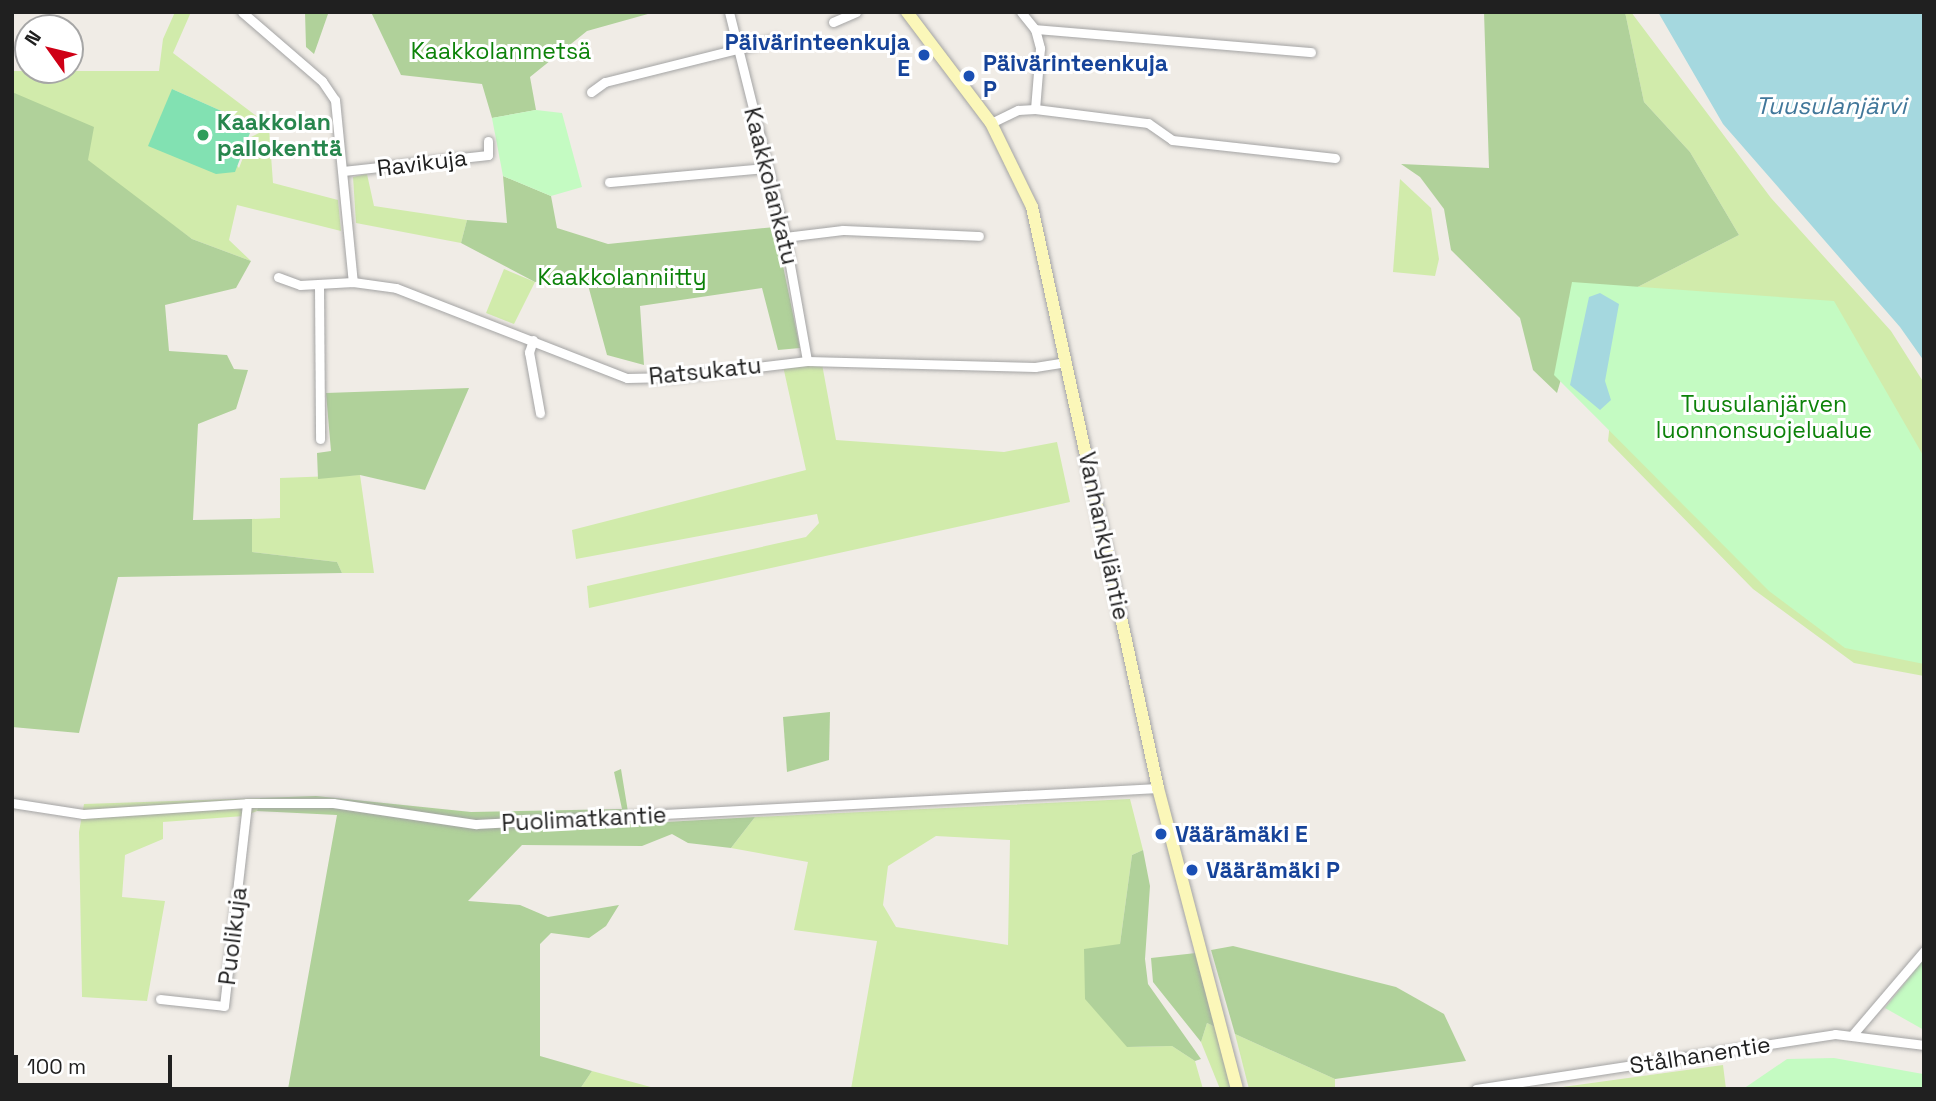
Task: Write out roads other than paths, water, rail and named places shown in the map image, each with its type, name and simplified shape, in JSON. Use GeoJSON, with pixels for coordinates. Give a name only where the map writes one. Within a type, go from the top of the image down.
{"type":"FeatureCollection","features":[{"type":"Feature","properties":{"kind":"street"},"geometry":{"type":"LineString","coordinates":[[242,12],[330,90],[338,112],[353,282]]}},
{"type":"Feature","properties":{"kind":"street","name":"Kaakkolankatu"},"geometry":{"type":"LineString","coordinates":[[729,12],[785,237],[807,361]]}},
{"type":"Feature","properties":{"kind":"street"},"geometry":{"type":"LineString","coordinates":[[833,22],[856,12]]}},
{"type":"Feature","properties":{"kind":"street","name":"Vanhankyläntie"},"geometry":{"type":"LineString","coordinates":[[907,12],[991,123],[1032,207],[1158,788],[1237,1089]]}},
{"type":"Feature","properties":{"kind":"street"},"geometry":{"type":"LineString","coordinates":[[1021,12],[1035,29],[1040,48],[1035,109]]}},
{"type":"Feature","properties":{"kind":"street"},"geometry":{"type":"LineString","coordinates":[[1035,29],[1311,52]]}},
{"type":"Feature","properties":{"kind":"street"},"geometry":{"type":"LineString","coordinates":[[592,92],[605,82],[778,39]]}},
{"type":"Feature","properties":{"kind":"street"},"geometry":{"type":"LineString","coordinates":[[991,123],[1018,110],[1035,109],[1148,123],[1172,140],[1335,158]]}},
{"type":"Feature","properties":{"kind":"street","name":"Ravikuja"},"geometry":{"type":"LineString","coordinates":[[342,172],[488,155],[488,141]]}},
{"type":"Feature","properties":{"kind":"street"},"geometry":{"type":"LineString","coordinates":[[609,181],[631,183],[766,168]]}},
{"type":"Feature","properties":{"kind":"street"},"geometry":{"type":"LineString","coordinates":[[785,237],[843,230],[979,236]]}},
{"type":"Feature","properties":{"kind":"street","name":"Ratsukatu"},"geometry":{"type":"LineString","coordinates":[[278,277],[319,285],[353,282],[408,292],[627,378],[673,377],[807,361],[1035,367],[1067,362]]}},
{"type":"Feature","properties":{"kind":"street"},"geometry":{"type":"LineString","coordinates":[[319,285],[320,439]]}},
{"type":"Feature","properties":{"kind":"street"},"geometry":{"type":"LineString","coordinates":[[533,340],[529,352],[540,413]]}},
{"type":"Feature","properties":{"kind":"street","name":"Puolimatkantie"},"geometry":{"type":"LineString","coordinates":[[12,803],[83,814],[247,803],[333,803],[475,824],[1158,788]]}},
{"type":"Feature","properties":{"kind":"street","name":"Puolikuja"},"geometry":{"type":"LineString","coordinates":[[160,999],[224,1006],[247,803]]}},
{"type":"Feature","properties":{"kind":"street"},"geometry":{"type":"LineString","coordinates":[[1854,1033],[1924,951]]}},
{"type":"Feature","properties":{"kind":"street","name":"Stålhanentie"},"geometry":{"type":"LineString","coordinates":[[1476,1089],[1854,1033],[1924,1045]]}},
{"type":"Feature","properties":{"kind":"water","name":"Tuusulanjärvi"},"geometry":{"type":"Polygon","coordinates":[[[1658,12],[1924,12],[1924,361],[1900,327],[1723,124],[1658,12]]]}},
{"type":"Feature","properties":{"kind":"water"},"geometry":{"type":"Polygon","coordinates":[[[1600,293],[1619,304],[1605,381],[1611,400],[1600,410],[1570,385],[1589,297],[1600,293]]]}},
{"type":"Feature","properties":{"kind":"place","name":"Päivärinteenkuja E"},"geometry":{"type":"Point","coordinates":[924,55]}},
{"type":"Feature","properties":{"kind":"place","name":"Päivärinteenkuja P"},"geometry":{"type":"Point","coordinates":[969,76]}},
{"type":"Feature","properties":{"kind":"place","name":"Kaakkolan pallokenttä"},"geometry":{"type":"Point","coordinates":[203,135]}},
{"type":"Feature","properties":{"kind":"place","name":"Väärämäki E"},"geometry":{"type":"Point","coordinates":[1161,834]}},
{"type":"Feature","properties":{"kind":"place","name":"Väärämäki P"},"geometry":{"type":"Point","coordinates":[1192,870]}},
{"type":"Feature","properties":{"kind":"park label","name":"Kaakkolanmetsä"},"geometry":{"type":"Point","coordinates":[501,51]}},
{"type":"Feature","properties":{"kind":"park label","name":"Kaakkolanniitty"},"geometry":{"type":"Point","coordinates":[622,277]}},
{"type":"Feature","properties":{"kind":"park label","name":"Tuusulanjärven luonnonsuojelualue"},"geometry":{"type":"Point","coordinates":[1764,417]}}]}
